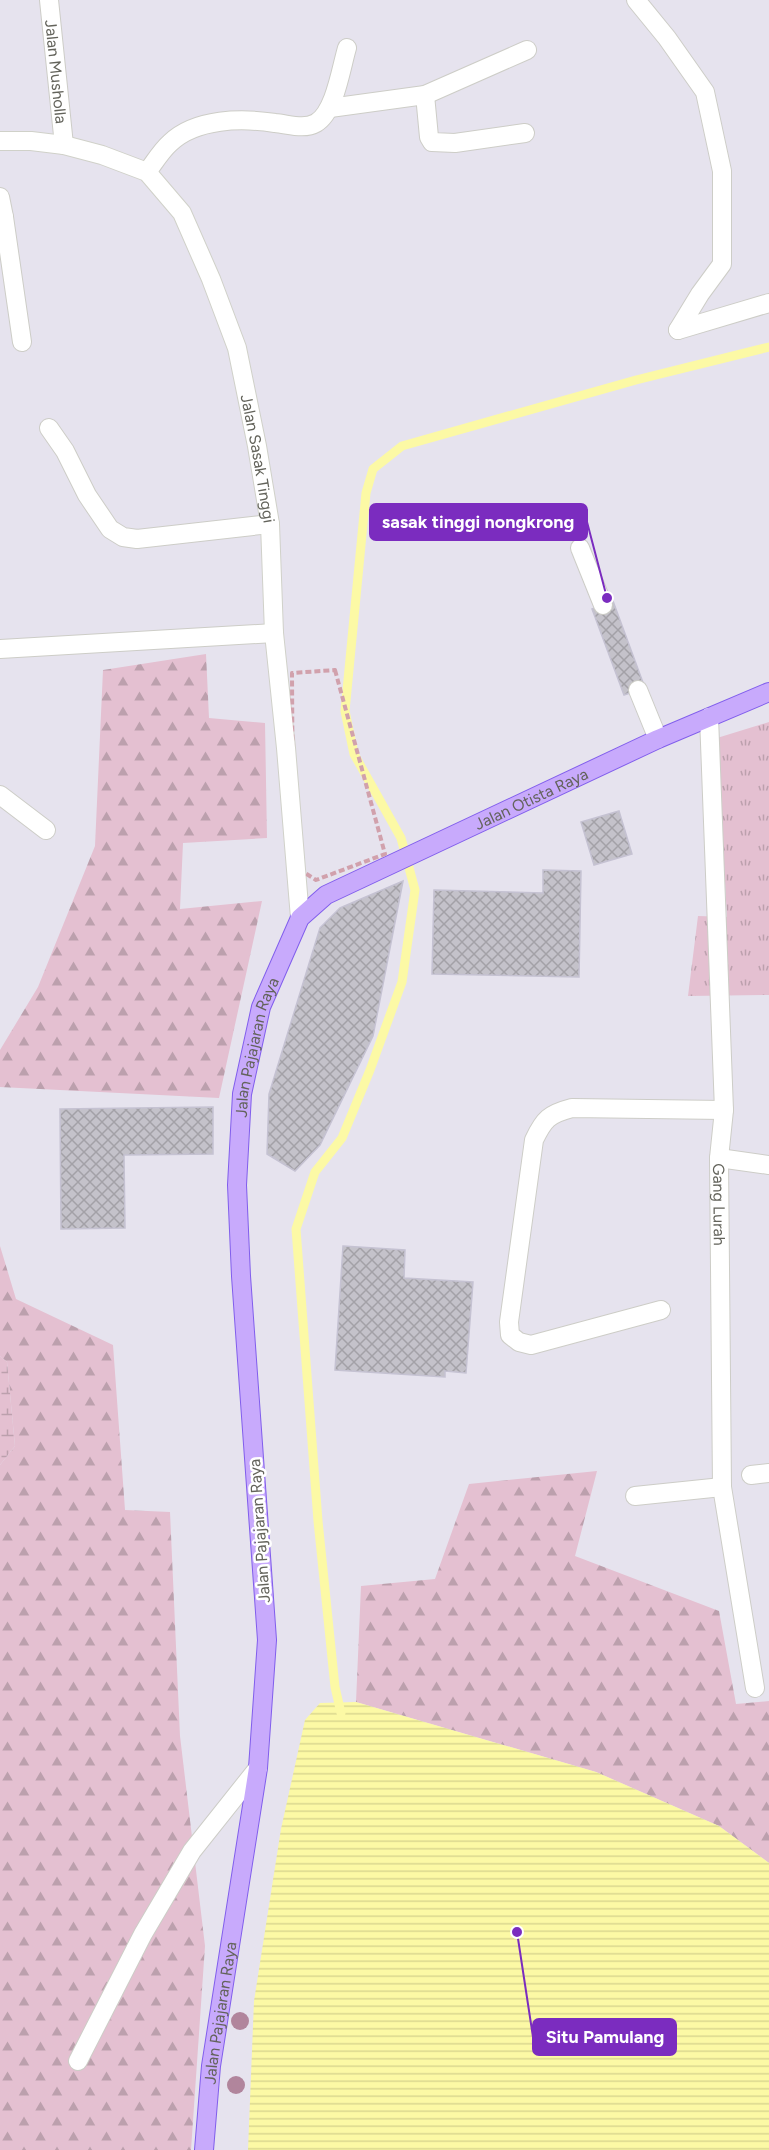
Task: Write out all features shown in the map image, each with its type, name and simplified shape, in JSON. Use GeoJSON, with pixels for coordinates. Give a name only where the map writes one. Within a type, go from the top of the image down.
{"type":"FeatureCollection","features":[{"type":"Feature","properties":{"kind":"main road","name":"Jalan Otista Raya"},"geometry":{"type":"LineString","coordinates":[[300,918],[326,895],[384,860],[435,843],[658,739],[769,692]]}},
{"type":"Feature","properties":{"kind":"main road","name":"Jalan Pajajaran Raya"},"geometry":{"type":"LineString","coordinates":[[204,2150],[211,2066],[258,1768],[267,1640],[241,1276],[237,1185],[242,1094],[261,1007],[300,918]]}},
{"type":"Feature","properties":{"kind":"street","name":"Jalan Musholla"},"geometry":{"type":"LineString","coordinates":[[49,0],[64,145]]}},
{"type":"Feature","properties":{"kind":"street"},"geometry":{"type":"LineString","coordinates":[[636,0],[667,38],[705,92],[722,171],[722,264],[678,330],[769,303]]}},
{"type":"Feature","properties":{"kind":"street"},"geometry":{"type":"LineString","coordinates":[[147,172],[171,142],[191,130],[219,122],[246,120],[302,126],[316,123],[330,108],[347,48]]}},
{"type":"Feature","properties":{"kind":"street"},"geometry":{"type":"LineString","coordinates":[[330,108],[425,95],[527,50]]}},
{"type":"Feature","properties":{"kind":"street"},"geometry":{"type":"LineString","coordinates":[[425,95],[429,137],[432,142],[455,142],[525,133]]}},
{"type":"Feature","properties":{"kind":"street","name":"Jalan Sasak Tinggi"},"geometry":{"type":"LineString","coordinates":[[0,141],[31,141],[64,145],[102,155],[147,172],[182,213],[211,279],[237,348],[258,446],[270,524],[274,633],[300,918]]}},
{"type":"Feature","properties":{"kind":"street"},"geometry":{"type":"LineString","coordinates":[[0,197],[22,342]]}},
{"type":"Feature","properties":{"kind":"street"},"geometry":{"type":"LineString","coordinates":[[50,428],[65,451],[87,495],[110,529],[123,537],[137,539],[270,524]]}},
{"type":"Feature","properties":{"kind":"street"},"geometry":{"type":"LineString","coordinates":[[580,548],[603,605]]}},
{"type":"Feature","properties":{"kind":"street"},"geometry":{"type":"LineString","coordinates":[[0,649],[274,633]]}},
{"type":"Feature","properties":{"kind":"street"},"geometry":{"type":"LineString","coordinates":[[638,690],[658,739]]}},
{"type":"Feature","properties":{"kind":"street","name":"Gang Lurah"},"geometry":{"type":"LineString","coordinates":[[709,717],[724,1110],[719,1158],[722,1487],[755,1688]]}},
{"type":"Feature","properties":{"kind":"street"},"geometry":{"type":"LineString","coordinates":[[0,795],[46,830]]}},
{"type":"Feature","properties":{"kind":"street"},"geometry":{"type":"LineString","coordinates":[[661,1310],[531,1345],[519,1342],[510,1335],[509,1322],[534,1140],[543,1122],[555,1112],[572,1108],[724,1110]]}},
{"type":"Feature","properties":{"kind":"street"},"geometry":{"type":"LineString","coordinates":[[719,1158],[769,1165]]}},
{"type":"Feature","properties":{"kind":"street"},"geometry":{"type":"LineString","coordinates":[[751,1475],[769,1473]]}},
{"type":"Feature","properties":{"kind":"street"},"geometry":{"type":"LineString","coordinates":[[635,1496],[722,1487]]}},
{"type":"Feature","properties":{"kind":"street"},"geometry":{"type":"LineString","coordinates":[[78,2061],[143,1934],[192,1851],[258,1768]]}},
{"type":"Feature","properties":{"kind":"path"},"geometry":{"type":"LineString","coordinates":[[335,670],[384,860],[316,880],[299,869],[293,850],[292,673],[335,670]]}},
{"type":"Feature","properties":{"kind":"green space"},"geometry":{"type":"Polygon","coordinates":[[[206,654],[209,718],[265,723],[267,838],[183,843],[180,909],[262,901],[219,1098],[0,1087],[0,1050],[38,987],[95,846],[103,670],[206,654]]]}},
{"type":"Feature","properties":{"kind":"green space"},"geometry":{"type":"Polygon","coordinates":[[[769,722],[769,995],[688,996],[698,916],[727,917],[717,738],[769,722]]]}},
{"type":"Feature","properties":{"kind":"green space"},"geometry":{"type":"Polygon","coordinates":[[[0,1246],[16,1299],[113,1345],[125,1510],[170,1512],[180,1736],[205,1946],[191,2150],[0,2150],[0,1465],[15,1446],[7,1362],[0,1356],[0,1246]]]}},
{"type":"Feature","properties":{"kind":"green space"},"geometry":{"type":"Polygon","coordinates":[[[0,1356],[7,1362],[15,1446],[0,1465],[0,1356]]]}},
{"type":"Feature","properties":{"kind":"green space"},"geometry":{"type":"Polygon","coordinates":[[[597,1471],[575,1556],[719,1611],[736,1704],[769,1701],[769,1863],[719,1826],[596,1772],[356,1702],[361,1586],[435,1579],[469,1484],[597,1471]]]}},
{"type":"Feature","properties":{"kind":"shaded area"},"geometry":{"type":"Polygon","coordinates":[[[356,1702],[596,1772],[719,1826],[769,1863],[769,2150],[248,2150],[254,2001],[281,1829],[305,1720],[320,1703],[356,1702]]]}},
{"type":"Feature","properties":{"kind":"building"},"geometry":{"type":"Polygon","coordinates":[[[613,601],[645,688],[624,695],[592,609],[613,601]]]}},
{"type":"Feature","properties":{"kind":"building"},"geometry":{"type":"Polygon","coordinates":[[[619,811],[632,854],[594,865],[581,822],[619,811]]]}},
{"type":"Feature","properties":{"kind":"building"},"geometry":{"type":"Polygon","coordinates":[[[543,870],[581,871],[579,977],[432,974],[434,890],[543,893],[543,870]]]}},
{"type":"Feature","properties":{"kind":"building"},"geometry":{"type":"Polygon","coordinates":[[[403,881],[373,1036],[320,1145],[295,1171],[267,1154],[269,1094],[320,928],[340,908],[403,881]]]}},
{"type":"Feature","properties":{"kind":"building"},"geometry":{"type":"Polygon","coordinates":[[[213,1107],[213,1154],[124,1155],[125,1228],[61,1229],[60,1109],[213,1107]]]}},
{"type":"Feature","properties":{"kind":"building"},"geometry":{"type":"Polygon","coordinates":[[[343,1246],[405,1250],[404,1278],[473,1282],[466,1373],[445,1371],[445,1377],[335,1370],[343,1246]]]}},
{"type":"Feature","properties":{"kind":"waterway"},"geometry":{"type":"LineString","coordinates":[[341,1713],[335,1687],[318,1521],[296,1229],[315,1172],[342,1138],[402,982],[415,890],[401,838],[354,754],[345,711],[366,493],[373,469],[402,446],[636,380],[769,347]]}},
{"type":"Feature","properties":{"kind":"place","name":"sasak tinggi nongkrong"},"geometry":{"type":"Point","coordinates":[607,598]}},
{"type":"Feature","properties":{"kind":"place","name":"Situ Pamulang"},"geometry":{"type":"Point","coordinates":[517,1932]}}]}
